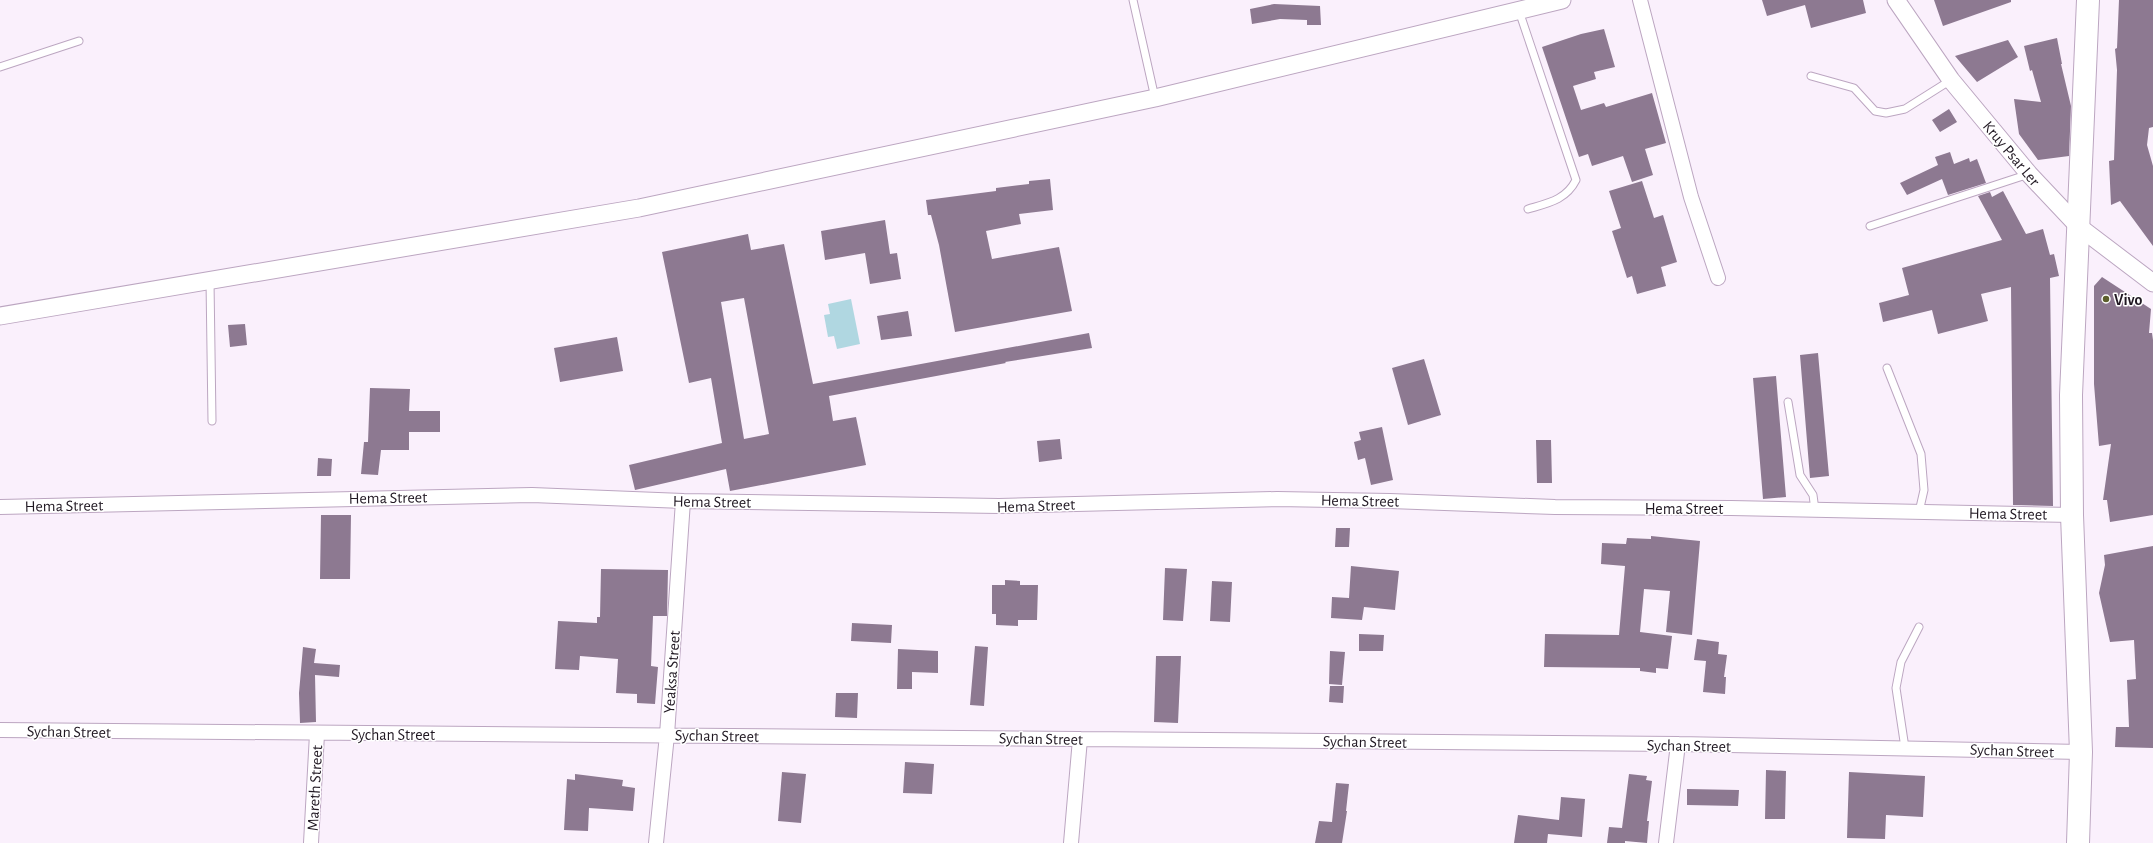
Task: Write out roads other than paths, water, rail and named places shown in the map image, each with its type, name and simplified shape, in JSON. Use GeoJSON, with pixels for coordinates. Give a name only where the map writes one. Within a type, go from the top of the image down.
{"type":"FeatureCollection","features":[{"type":"Feature","properties":{"kind":"highway"},"geometry":{"type":"LineString","coordinates":[[2078,843],[2081,752],[2072,515],[2071,395],[2088,0]]}},
{"type":"Feature","properties":{"kind":"street"},"geometry":{"type":"LineString","coordinates":[[0,316],[639,208],[1155,98],[1558,0]]}},
{"type":"Feature","properties":{"kind":"street"},"geometry":{"type":"LineString","coordinates":[[1640,0],[1691,197],[1718,278]]}},
{"type":"Feature","properties":{"kind":"street","name":"Kruy Psar Ler"},"geometry":{"type":"LineString","coordinates":[[1896,0],[1951,80],[2029,174],[2078,226],[2153,283]]}},
{"type":"Feature","properties":{"kind":"street","name":"Hema Street"},"geometry":{"type":"LineString","coordinates":[[0,507],[532,494],[683,501],[999,506],[1145,501],[1277,499],[1390,500],[1555,507],[2072,515]]}},
{"type":"Feature","properties":{"kind":"street","name":"Yeaksa Street"},"geometry":{"type":"LineString","coordinates":[[656,843],[667,735],[683,501]]}},
{"type":"Feature","properties":{"kind":"street","name":"Sychan Street"},"geometry":{"type":"LineString","coordinates":[[0,730],[317,734],[667,735],[1678,744],[2081,752]]}},
{"type":"Feature","properties":{"kind":"street","name":"Mareth Street"},"geometry":{"type":"LineString","coordinates":[[311,843],[317,734]]}},
{"type":"Feature","properties":{"kind":"street"},"geometry":{"type":"LineString","coordinates":[[1071,843],[1080,739]]}},
{"type":"Feature","properties":{"kind":"street"},"geometry":{"type":"LineString","coordinates":[[1666,843],[1678,744]]}},
{"type":"Feature","properties":{"kind":"lane"},"geometry":{"type":"LineString","coordinates":[[1133,0],[1155,98]]}},
{"type":"Feature","properties":{"kind":"lane"},"geometry":{"type":"LineString","coordinates":[[1519,10],[1576,180],[1570,190],[1560,199],[1528,209]]}},
{"type":"Feature","properties":{"kind":"lane"},"geometry":{"type":"LineString","coordinates":[[0,67],[79,41]]}},
{"type":"Feature","properties":{"kind":"lane"},"geometry":{"type":"LineString","coordinates":[[1811,76],[1854,88],[1875,111],[1886,113],[1905,109],[1951,80]]}},
{"type":"Feature","properties":{"kind":"lane"},"geometry":{"type":"LineString","coordinates":[[1870,226],[2029,174]]}},
{"type":"Feature","properties":{"kind":"lane"},"geometry":{"type":"LineString","coordinates":[[210,280],[212,421]]}},
{"type":"Feature","properties":{"kind":"lane"},"geometry":{"type":"LineString","coordinates":[[1887,368],[1921,454],[1924,490],[1919,512]]}},
{"type":"Feature","properties":{"kind":"lane"},"geometry":{"type":"LineString","coordinates":[[1788,402],[1800,475],[1813,495],[1815,510]]}},
{"type":"Feature","properties":{"kind":"lane"},"geometry":{"type":"LineString","coordinates":[[1905,748],[1896,688],[1901,662],[1919,627]]}},
{"type":"Feature","properties":{"kind":"water"},"geometry":{"type":"Polygon","coordinates":[[[851,299],[860,344],[837,349],[834,336],[828,337],[824,315],[830,314],[828,304],[851,299]]]}},
{"type":"Feature","properties":{"kind":"place","name":"Vivo"},"geometry":{"type":"Point","coordinates":[2106,299]}}]}
